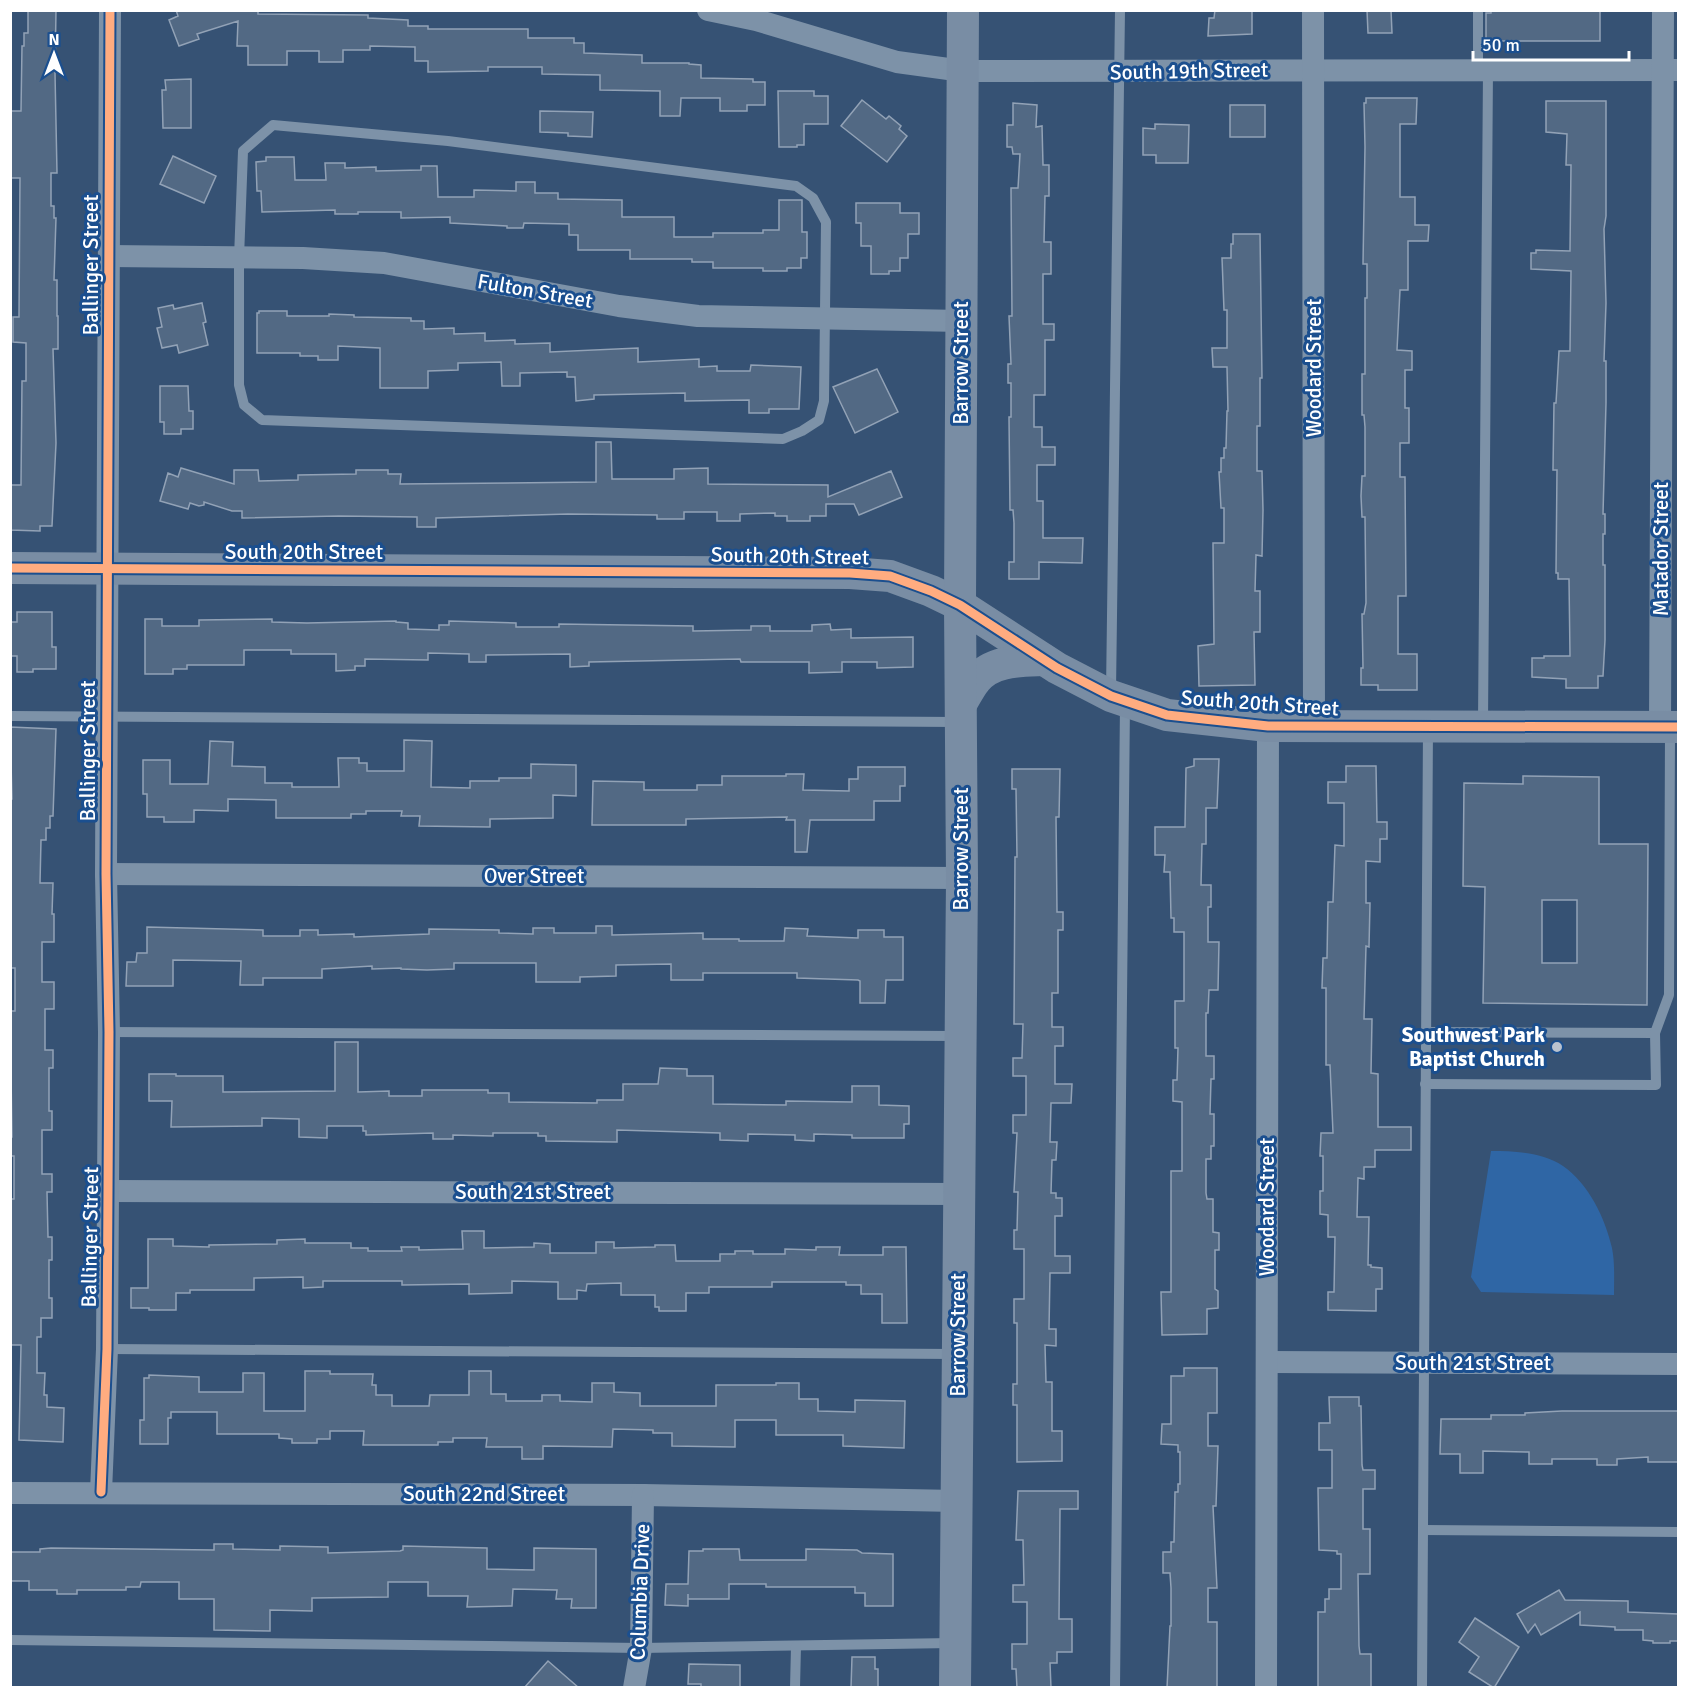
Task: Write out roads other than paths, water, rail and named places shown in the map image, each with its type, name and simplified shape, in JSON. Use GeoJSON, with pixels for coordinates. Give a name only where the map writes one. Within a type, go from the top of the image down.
{"type":"FeatureCollection","features":[{"type":"Feature","properties":{"kind":"main road","name":"Barrow Street"},"geometry":{"type":"LineString","coordinates":[[955,1688],[962,878],[960,605],[963,10]]}},
{"type":"Feature","properties":{"kind":"main road","name":"South 20th Street"},"geometry":{"type":"LineString","coordinates":[[10,568],[850,573],[890,576],[960,605],[1044,660],[1118,698],[1167,714],[1268,726],[1670,727]]}},
{"type":"Feature","properties":{"kind":"main road"},"geometry":{"type":"LineString","coordinates":[[961,713],[977,678],[989,669],[1002,663],[1044,660]]}},
{"type":"Feature","properties":{"kind":"street","name":"Ballinger Street"},"geometry":{"type":"LineString","coordinates":[[101,1492],[107,1349],[109,1032],[106,874],[106,568],[110,10]]}},
{"type":"Feature","properties":{"kind":"street","name":"South 19th Street"},"geometry":{"type":"LineString","coordinates":[[708,10],[756,20],[897,62],[963,71],[1671,70]]}},
{"type":"Feature","properties":{"kind":"street","name":"Woodard Street"},"geometry":{"type":"LineString","coordinates":[[1313,10],[1314,726]]}},
{"type":"Feature","properties":{"kind":"street","name":"Matador Street"},"geometry":{"type":"LineString","coordinates":[[1663,10],[1671,70],[1670,727]]}},
{"type":"Feature","properties":{"kind":"street","name":"Fulton Street"},"geometry":{"type":"LineString","coordinates":[[109,256],[303,258],[384,263],[619,306],[698,316],[962,321]]}},
{"type":"Feature","properties":{"kind":"street","name":"Woodard Street"},"geometry":{"type":"LineString","coordinates":[[1266,1688],[1268,726]]}},
{"type":"Feature","properties":{"kind":"street","name":"Over Street"},"geometry":{"type":"LineString","coordinates":[[106,874],[962,878]]}},
{"type":"Feature","properties":{"kind":"street","name":"South 21st Street"},"geometry":{"type":"LineString","coordinates":[[108,1191],[958,1194]]}},
{"type":"Feature","properties":{"kind":"street","name":"South 21st Street"},"geometry":{"type":"LineString","coordinates":[[1267,1362],[1678,1364]]}},
{"type":"Feature","properties":{"kind":"street","name":"South 22nd Street"},"geometry":{"type":"LineString","coordinates":[[10,1492],[643,1495],[957,1501]]}},
{"type":"Feature","properties":{"kind":"street","name":"Columbia Drive"},"geometry":{"type":"LineString","coordinates":[[634,1688],[641,1648],[643,1495]]}},
{"type":"Feature","properties":{"kind":"lane"},"geometry":{"type":"LineString","coordinates":[[1115,1688],[1120,10]]}},
{"type":"Feature","properties":{"kind":"lane"},"geometry":{"type":"LineString","coordinates":[[1478,10],[1483,70],[1483,727]]}},
{"type":"Feature","properties":{"kind":"lane"},"geometry":{"type":"LineString","coordinates":[[273,125],[448,141],[796,186],[813,198],[826,222],[824,401],[819,420],[783,439],[262,420],[244,405],[239,385],[239,258],[243,151],[273,125]]}},
{"type":"Feature","properties":{"kind":"lane"},"geometry":{"type":"LineString","coordinates":[[10,716],[961,713]]}},
{"type":"Feature","properties":{"kind":"lane"},"geometry":{"type":"LineString","coordinates":[[1422,1688],[1428,726]]}},
{"type":"Feature","properties":{"kind":"lane"},"geometry":{"type":"LineString","coordinates":[[1425,1084],[1656,1085],[1655,1033],[1674,995],[1670,727]]}},
{"type":"Feature","properties":{"kind":"lane"},"geometry":{"type":"LineString","coordinates":[[109,1032],[960,1036]]}},
{"type":"Feature","properties":{"kind":"lane"},"geometry":{"type":"LineString","coordinates":[[1426,1032],[1655,1033]]}},
{"type":"Feature","properties":{"kind":"lane"},"geometry":{"type":"LineString","coordinates":[[107,1349],[958,1354]]}},
{"type":"Feature","properties":{"kind":"lane"},"geometry":{"type":"LineString","coordinates":[[1423,1530],[1678,1532]]}},
{"type":"Feature","properties":{"kind":"lane"},"geometry":{"type":"LineString","coordinates":[[10,1640],[641,1648],[956,1643]]}},
{"type":"Feature","properties":{"kind":"lane"},"geometry":{"type":"LineString","coordinates":[[795,1688],[796,1646]]}},
{"type":"Feature","properties":{"kind":"place","name":"Southwest Park Baptist Church"},"geometry":{"type":"Point","coordinates":[1557,1047]}}]}
